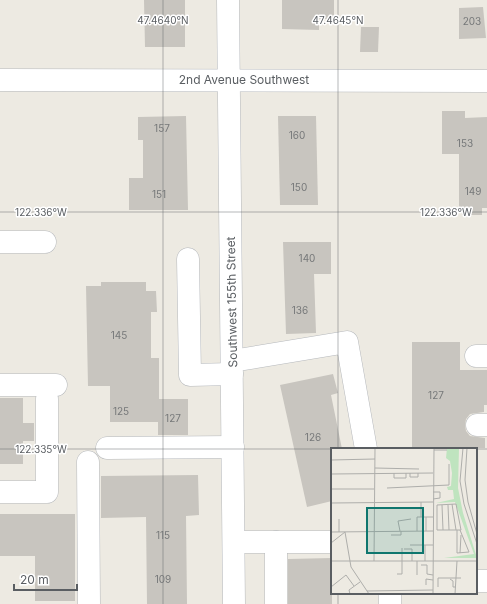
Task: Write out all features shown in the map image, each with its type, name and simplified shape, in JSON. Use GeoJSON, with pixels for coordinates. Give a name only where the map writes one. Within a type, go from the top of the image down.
{"type":"FeatureCollection","features":[{"type":"Feature","properties":{"kind":"street","name":"Southwest 155th Street"},"geometry":{"type":"LineString","coordinates":[[228,0],[234,604]]}},
{"type":"Feature","properties":{"kind":"street","name":"2nd Avenue Southwest"},"geometry":{"type":"LineString","coordinates":[[0,80],[487,82]]}},
{"type":"Feature","properties":{"kind":"street"},"geometry":{"type":"LineString","coordinates":[[0,242],[45,242]]}},
{"type":"Feature","properties":{"kind":"street"},"geometry":{"type":"LineString","coordinates":[[188,259],[190,375],[232,368],[347,342],[366,448]]}},
{"type":"Feature","properties":{"kind":"street"},"geometry":{"type":"LineString","coordinates":[[0,385],[52,392],[47,492],[0,492]]}},
{"type":"Feature","properties":{"kind":"street"},"geometry":{"type":"LineString","coordinates":[[107,448],[233,447]]}},
{"type":"Feature","properties":{"kind":"street"},"geometry":{"type":"LineString","coordinates":[[88,462],[89,604]]}},
{"type":"Feature","properties":{"kind":"street"},"geometry":{"type":"LineString","coordinates":[[234,542],[331,542]]}},
{"type":"Feature","properties":{"kind":"street"},"geometry":{"type":"LineString","coordinates":[[276,542],[276,604]]}},
{"type":"Feature","properties":{"kind":"building"},"geometry":{"type":"Polygon","coordinates":[[[144,0],[185,0],[185,47],[145,47],[144,0]]]}},
{"type":"Feature","properties":{"kind":"building"},"geometry":{"type":"Polygon","coordinates":[[[282,0],[334,0],[334,19],[319,19],[319,30],[282,29],[282,0]]]}},
{"type":"Feature","properties":{"kind":"building"},"geometry":{"type":"Polygon","coordinates":[[[483,7],[486,38],[459,39],[459,8],[483,7]]]}},
{"type":"Feature","properties":{"kind":"building"},"geometry":{"type":"Polygon","coordinates":[[[361,27],[379,27],[378,52],[360,52],[361,27]]]}},
{"type":"Feature","properties":{"kind":"building"},"geometry":{"type":"Polygon","coordinates":[[[442,111],[465,111],[465,118],[487,117],[487,208],[482,208],[482,215],[462,215],[462,209],[459,209],[459,154],[442,154],[442,111]]]}},
{"type":"Feature","properties":{"kind":"building"},"geometry":{"type":"Polygon","coordinates":[[[186,116],[188,210],[129,210],[129,178],[143,178],[143,140],[138,140],[138,117],[186,116]]]}},
{"type":"Feature","properties":{"kind":"building"},"geometry":{"type":"Polygon","coordinates":[[[278,116],[316,116],[318,205],[280,205],[278,116]]]}},
{"type":"Feature","properties":{"kind":"building"},"geometry":{"type":"Polygon","coordinates":[[[283,242],[331,242],[331,274],[314,274],[316,333],[286,334],[283,242]]]}},
{"type":"Feature","properties":{"kind":"building"},"geometry":{"type":"Polygon","coordinates":[[[101,282],[146,282],[146,291],[156,291],[157,312],[151,312],[151,358],[159,358],[159,399],[188,399],[188,435],[158,435],[158,422],[110,422],[110,386],[88,386],[86,286],[101,286],[101,282]]]}},
{"type":"Feature","properties":{"kind":"building"},"geometry":{"type":"Polygon","coordinates":[[[412,342],[460,342],[460,370],[487,370],[487,405],[484,405],[484,412],[470,414],[466,419],[465,425],[466,431],[470,436],[485,438],[485,448],[412,448],[412,342]]]}},
{"type":"Feature","properties":{"kind":"building"},"geometry":{"type":"Polygon","coordinates":[[[333,374],[338,393],[331,395],[342,448],[331,448],[331,501],[307,507],[280,385],[333,374]]]}},
{"type":"Feature","properties":{"kind":"building"},"geometry":{"type":"Polygon","coordinates":[[[0,398],[23,398],[23,423],[34,423],[34,441],[23,441],[23,464],[0,464],[0,398]]]}},
{"type":"Feature","properties":{"kind":"building"},"geometry":{"type":"Polygon","coordinates":[[[198,475],[199,515],[186,516],[187,604],[147,604],[146,517],[101,518],[101,476],[198,475]]]}},
{"type":"Feature","properties":{"kind":"building"},"geometry":{"type":"Polygon","coordinates":[[[0,514],[75,514],[75,601],[35,601],[35,556],[0,556],[0,514]]]}},
{"type":"Feature","properties":{"kind":"building"},"geometry":{"type":"Polygon","coordinates":[[[331,558],[332,604],[288,604],[288,559],[331,558]]]}}]}
